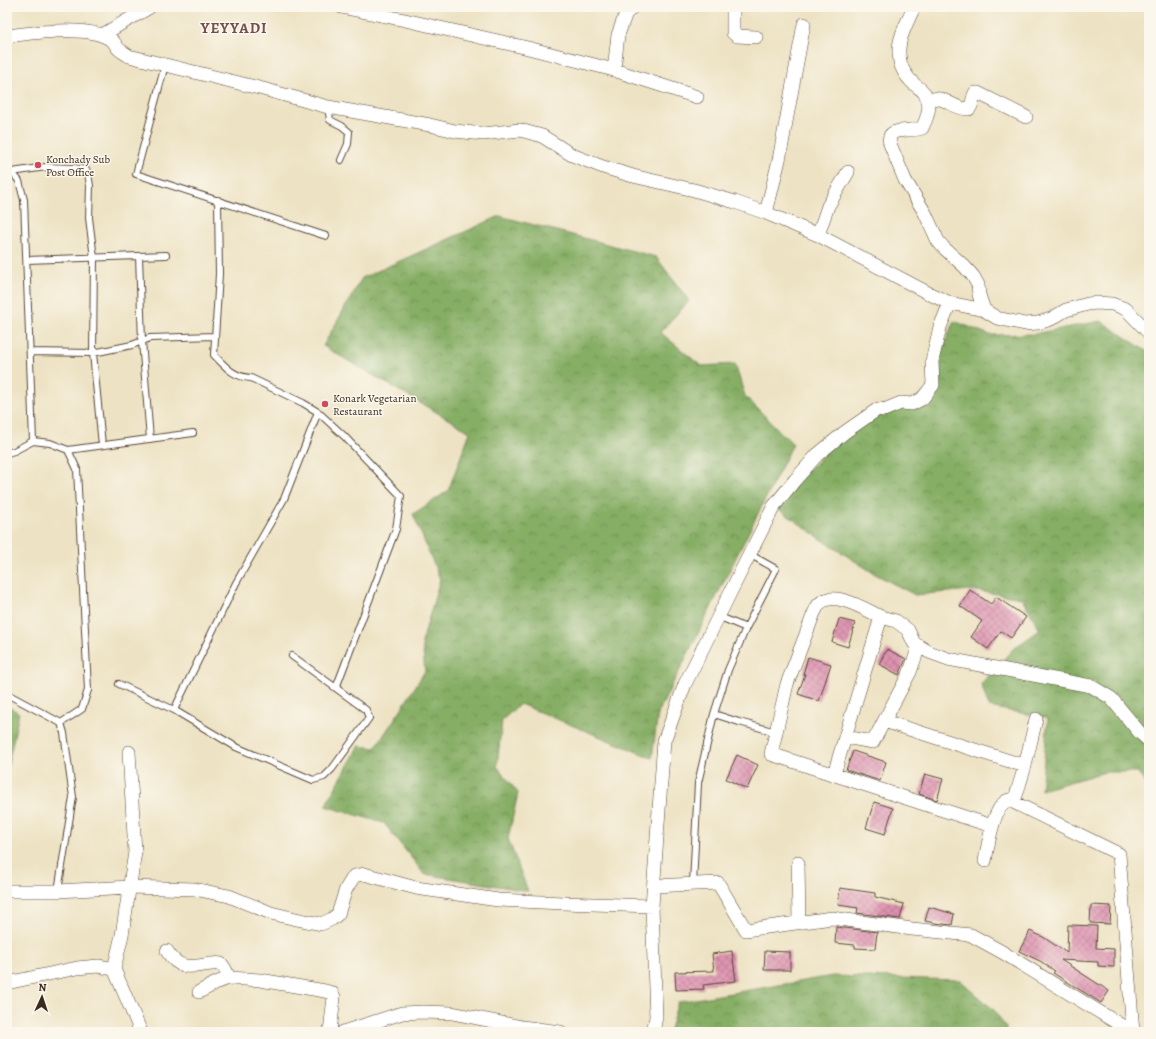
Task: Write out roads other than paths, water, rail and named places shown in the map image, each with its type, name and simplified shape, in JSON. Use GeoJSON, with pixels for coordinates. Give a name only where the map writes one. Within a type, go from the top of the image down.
{"type":"FeatureCollection","features":[{"type":"Feature","properties":{"kind":"street"},"geometry":{"type":"LineString","coordinates":[[102,35],[150,7]]}},
{"type":"Feature","properties":{"kind":"street"},"geometry":{"type":"LineString","coordinates":[[341,7],[392,12],[614,70],[698,97]]}},
{"type":"Feature","properties":{"kind":"street"},"geometry":{"type":"LineString","coordinates":[[614,70],[618,35],[626,13],[633,7]]}},
{"type":"Feature","properties":{"kind":"street"},"geometry":{"type":"LineString","coordinates":[[733,7],[733,33],[737,36],[756,37]]}},
{"type":"Feature","properties":{"kind":"street"},"geometry":{"type":"LineString","coordinates":[[914,7],[899,45],[899,54],[904,72],[909,80],[924,92],[927,97],[929,107],[927,118],[922,128],[913,130],[899,130],[891,135],[889,139],[890,144],[905,180],[925,213],[938,241],[973,276],[978,285],[979,295],[984,310]]}},
{"type":"Feature","properties":{"kind":"street"},"geometry":{"type":"LineString","coordinates":[[766,213],[779,160],[804,24]]}},
{"type":"Feature","properties":{"kind":"street"},"geometry":{"type":"LineString","coordinates":[[7,36],[54,30],[85,32],[102,35],[113,40],[118,48],[130,56],[263,89],[328,107],[430,125],[455,131],[483,134],[520,130],[542,136],[572,155],[603,167],[633,176],[694,190],[766,213],[818,234],[930,294],[950,303],[984,310],[997,318],[1025,324],[1038,323],[1050,319],[1066,310],[1088,304],[1112,304],[1126,309],[1149,333]]}},
{"type":"Feature","properties":{"kind":"street"},"geometry":{"type":"LineString","coordinates":[[928,101],[932,98],[937,98],[958,108],[969,110],[973,97],[978,93],[1026,116]]}},
{"type":"Feature","properties":{"kind":"street"},"geometry":{"type":"LineString","coordinates":[[818,234],[828,206],[848,172]]}},
{"type":"Feature","properties":{"kind":"street"},"geometry":{"type":"LineString","coordinates":[[653,1032],[656,1017],[652,906],[664,741],[685,684],[774,506],[795,480],[817,456],[845,432],[878,409],[884,410],[901,403],[912,404],[922,398],[933,384],[932,361],[940,327],[950,303]]}},
{"type":"Feature","properties":{"kind":"street"},"geometry":{"type":"LineString","coordinates":[[992,826],[771,754],[787,684],[814,612],[819,604],[827,600],[837,599],[850,602],[881,617],[896,621],[908,630],[914,643],[929,652],[948,660],[1092,686],[1111,698],[1149,741]]}},
{"type":"Feature","properties":{"kind":"street"},"geometry":{"type":"LineString","coordinates":[[834,774],[881,617]]}},
{"type":"Feature","properties":{"kind":"street"},"geometry":{"type":"LineString","coordinates":[[845,737],[873,742],[910,672],[919,646]]}},
{"type":"Feature","properties":{"kind":"street"},"geometry":{"type":"LineString","coordinates":[[1014,802],[1025,766],[1036,719]]}},
{"type":"Feature","properties":{"kind":"street"},"geometry":{"type":"LineString","coordinates":[[884,721],[1025,766]]}},
{"type":"Feature","properties":{"kind":"street"},"geometry":{"type":"LineString","coordinates":[[129,752],[135,852],[122,935],[114,969],[141,1032]]}},
{"type":"Feature","properties":{"kind":"street"},"geometry":{"type":"LineString","coordinates":[[985,861],[992,826],[1002,805],[1005,801],[1009,800],[1118,854],[1133,1032]]}},
{"type":"Feature","properties":{"kind":"street"},"geometry":{"type":"LineString","coordinates":[[798,863],[799,922]]}},
{"type":"Feature","properties":{"kind":"street"},"geometry":{"type":"LineString","coordinates":[[7,891],[58,891],[130,887],[194,889],[229,896],[271,913],[321,924],[332,919],[338,914],[346,889],[354,876],[364,874],[416,888],[498,900],[652,906]]}},
{"type":"Feature","properties":{"kind":"street"},"geometry":{"type":"LineString","coordinates":[[653,886],[718,883],[746,930],[832,918],[971,935],[1002,952],[1133,1032]]}},
{"type":"Feature","properties":{"kind":"street"},"geometry":{"type":"LineString","coordinates":[[168,951],[178,964],[183,966],[190,967],[216,963],[221,964],[229,978]]}},
{"type":"Feature","properties":{"kind":"street"},"geometry":{"type":"LineString","coordinates":[[7,983],[77,968],[98,966],[114,969]]}},
{"type":"Feature","properties":{"kind":"street"},"geometry":{"type":"LineString","coordinates":[[199,992],[229,978],[260,980],[332,993],[334,997],[330,1032]]}},
{"type":"Feature","properties":{"kind":"street"},"geometry":{"type":"LineString","coordinates":[[343,1032],[402,1013],[423,1012],[452,1013],[522,1027],[560,1032]]}},
{"type":"Feature","properties":{"kind":"lane"},"geometry":{"type":"LineString","coordinates":[[165,65],[136,174],[326,236]]}},
{"type":"Feature","properties":{"kind":"lane"},"geometry":{"type":"LineString","coordinates":[[328,107],[330,120],[342,126],[349,132],[348,144],[341,160]]}},
{"type":"Feature","properties":{"kind":"lane"},"geometry":{"type":"LineString","coordinates":[[10,172],[46,167],[74,168],[86,170],[88,173],[90,186],[89,218],[94,258],[93,353],[102,445]]}},
{"type":"Feature","properties":{"kind":"lane"},"geometry":{"type":"LineString","coordinates":[[10,172],[19,181],[24,200],[33,441]]}},
{"type":"Feature","properties":{"kind":"lane"},"geometry":{"type":"LineString","coordinates":[[218,200],[219,274],[214,355],[228,370],[243,377],[251,378],[303,403],[318,412],[344,436],[400,496],[396,529],[336,688]]}},
{"type":"Feature","properties":{"kind":"lane"},"geometry":{"type":"LineString","coordinates":[[27,260],[166,255]]}},
{"type":"Feature","properties":{"kind":"lane"},"geometry":{"type":"LineString","coordinates":[[139,256],[142,341],[150,439]]}},
{"type":"Feature","properties":{"kind":"lane"},"geometry":{"type":"LineString","coordinates":[[30,352],[93,353],[132,345],[150,338],[215,336]]}},
{"type":"Feature","properties":{"kind":"lane"},"geometry":{"type":"LineString","coordinates":[[174,710],[236,584],[284,499],[318,412]]}},
{"type":"Feature","properties":{"kind":"lane"},"geometry":{"type":"LineString","coordinates":[[7,453],[33,441],[50,442],[68,450],[193,433]]}},
{"type":"Feature","properties":{"kind":"lane"},"geometry":{"type":"LineString","coordinates":[[61,723],[82,709],[88,690],[77,469],[68,450]]}},
{"type":"Feature","properties":{"kind":"lane"},"geometry":{"type":"LineString","coordinates":[[693,884],[698,784],[714,714],[728,670],[746,628],[776,569],[749,554]]}},
{"type":"Feature","properties":{"kind":"lane"},"geometry":{"type":"LineString","coordinates":[[718,616],[746,628]]}},
{"type":"Feature","properties":{"kind":"lane"},"geometry":{"type":"LineString","coordinates":[[119,684],[174,710],[236,747],[313,780],[324,777],[332,769],[369,718],[366,710],[292,656]]}},
{"type":"Feature","properties":{"kind":"lane"},"geometry":{"type":"LineString","coordinates":[[7,694],[61,723],[64,733],[73,797],[58,891]]}},
{"type":"Feature","properties":{"kind":"lane"},"geometry":{"type":"LineString","coordinates":[[714,714],[776,732]]}},
{"type":"Feature","properties":{"kind":"place","name":"Konchady Sub Post Office"},"geometry":{"type":"Point","coordinates":[38,165]}},
{"type":"Feature","properties":{"kind":"place","name":"Konark Vegetarian Restaurant"},"geometry":{"type":"Point","coordinates":[325,404]}},
{"type":"Feature","properties":{"kind":"district","name":"YEYYADI"},"geometry":{"type":"Point","coordinates":[234,28]}}]}
